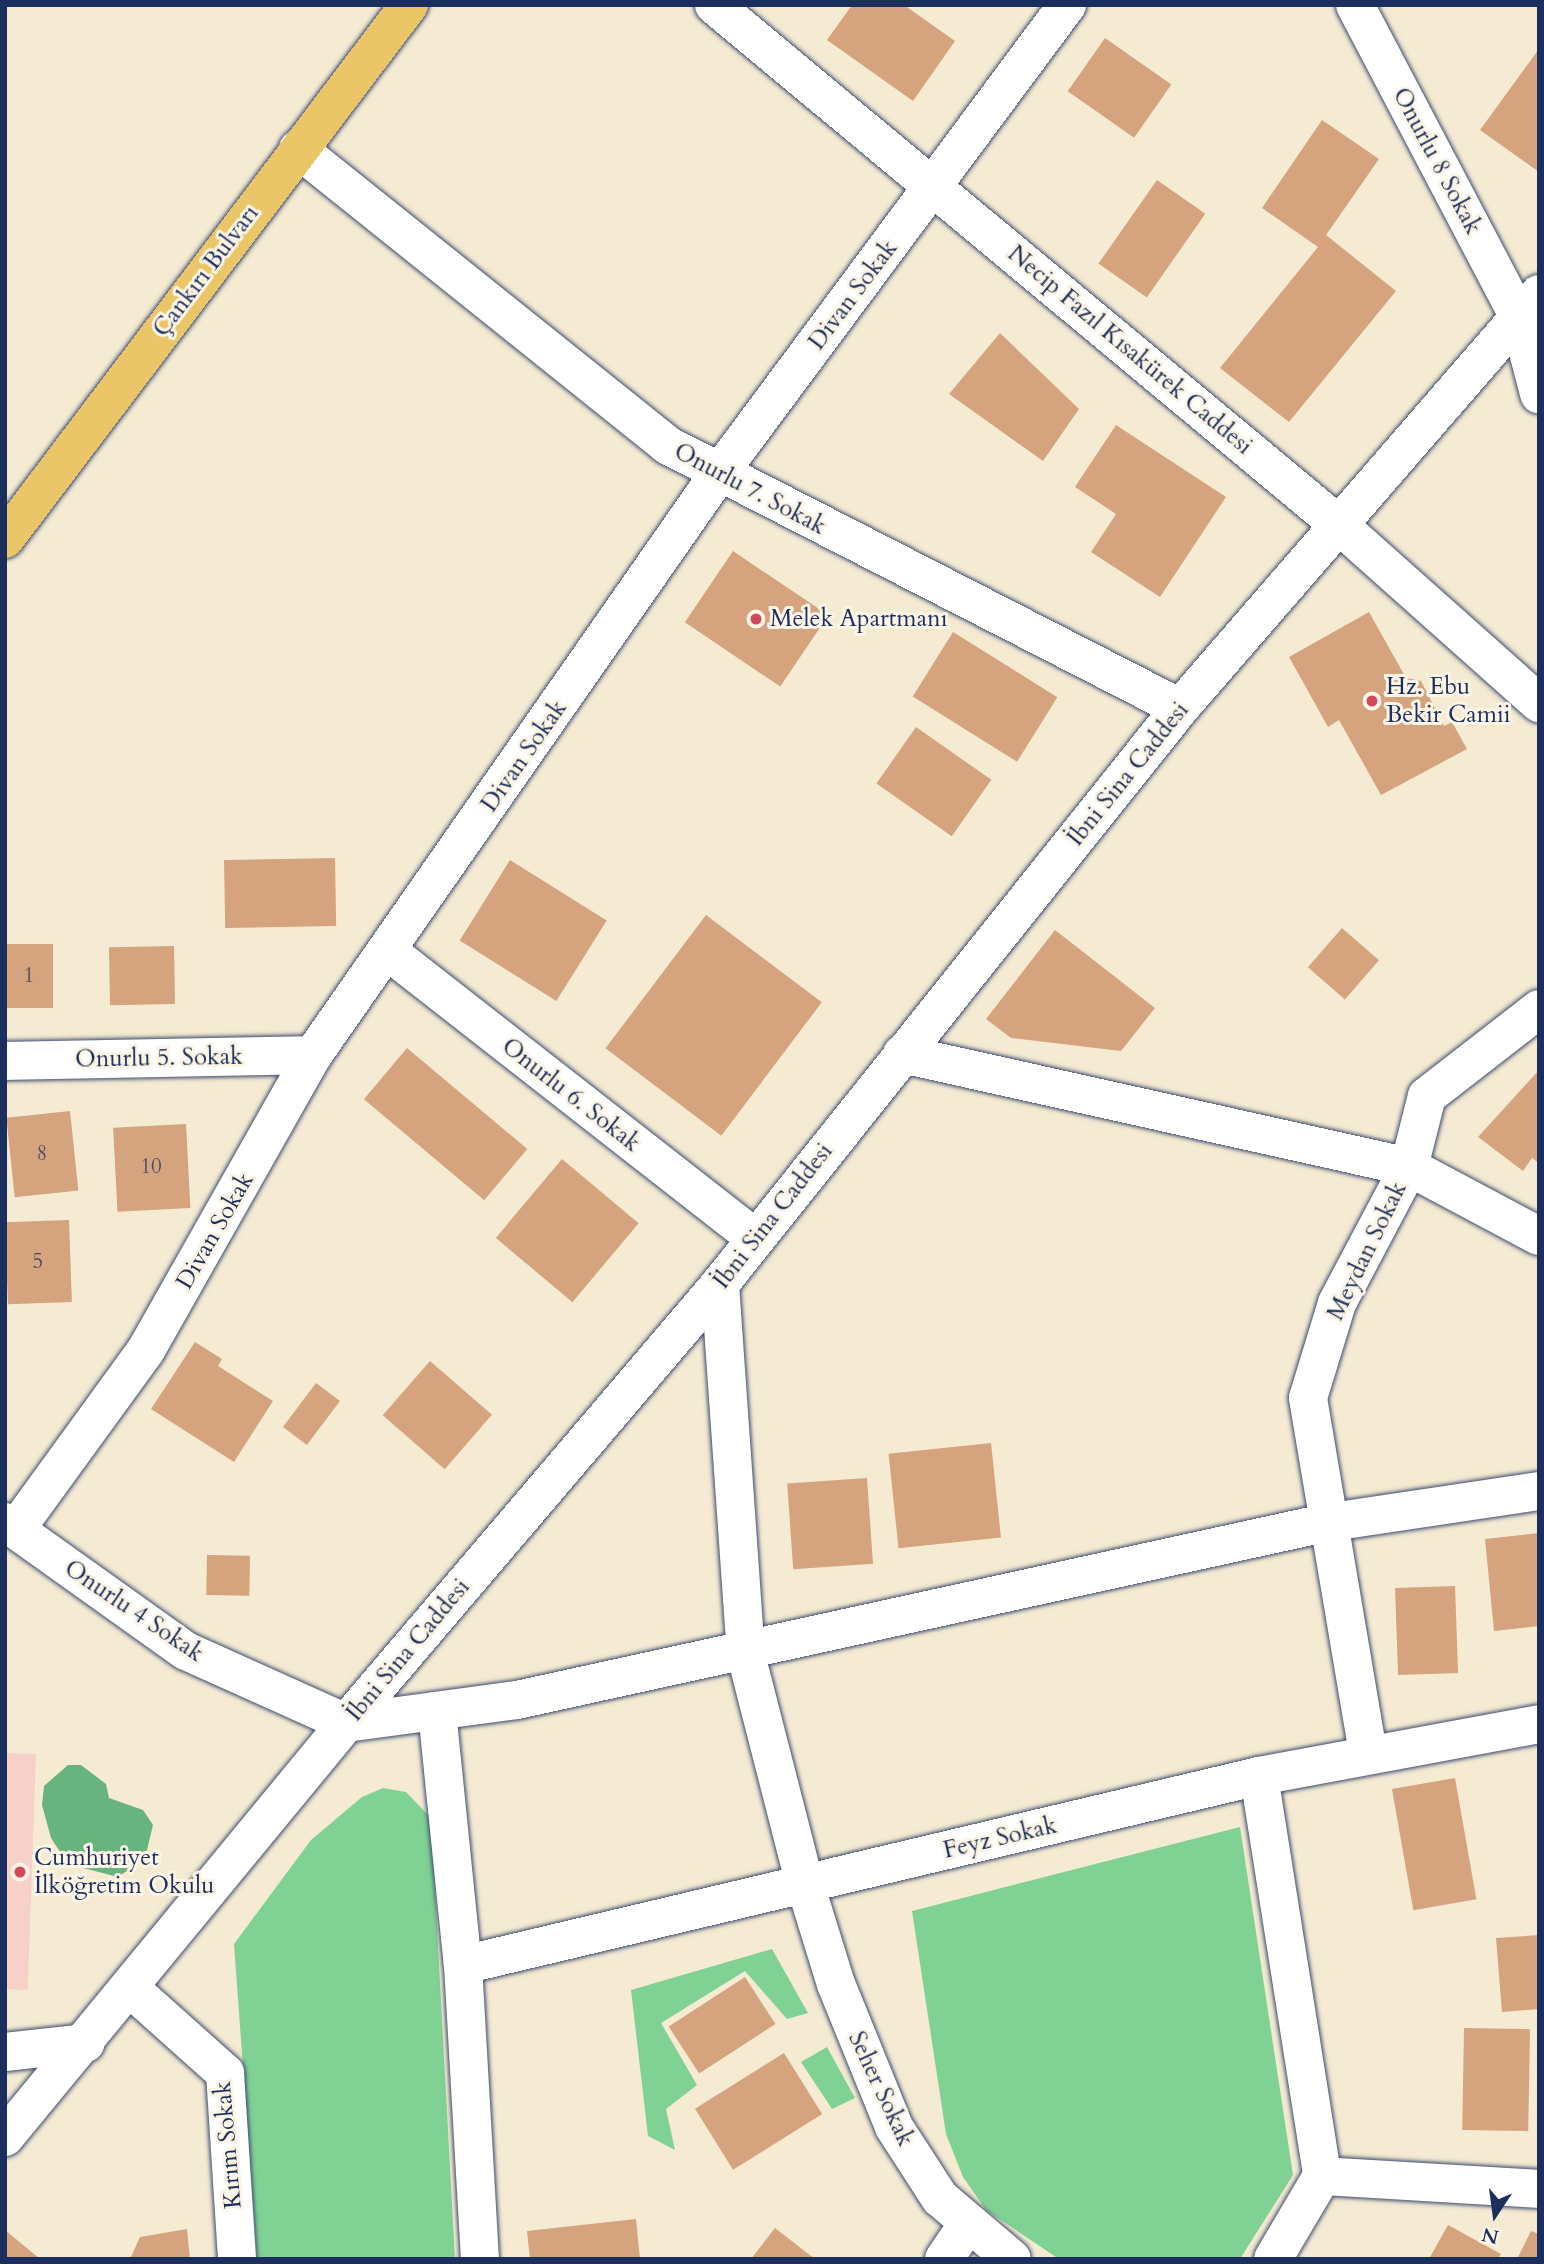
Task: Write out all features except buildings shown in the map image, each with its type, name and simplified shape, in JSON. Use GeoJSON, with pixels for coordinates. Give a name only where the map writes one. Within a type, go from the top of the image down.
{"type":"FeatureCollection","features":[{"type":"Feature","properties":{"kind":"main road","name":"Çankırı Bulvarı"},"geometry":{"type":"LineString","coordinates":[[5,539],[408,5]]}},
{"type":"Feature","properties":{"kind":"street","name":"Necip Fazıl Kısakürek Caddesi"},"geometry":{"type":"LineString","coordinates":[[714,5],[1339,525],[1539,703]]}},
{"type":"Feature","properties":{"kind":"street","name":"Divan Sokak"},"geometry":{"type":"LineString","coordinates":[[11,1526],[146,1350],[313,1055],[390,952],[718,476],[1067,5]]}},
{"type":"Feature","properties":{"kind":"street","name":"Onurlu 8 Sokak"},"geometry":{"type":"LineString","coordinates":[[1355,5],[1529,306],[1539,394]]}},
{"type":"Feature","properties":{"kind":"street","name":"Onurlu 7. Sokak"},"geometry":{"type":"LineString","coordinates":[[298,149],[667,445],[718,476],[1180,708]]}},
{"type":"Feature","properties":{"kind":"street","name":"İbni Sina Caddesi"},"geometry":{"type":"LineString","coordinates":[[5,2137],[86,2043],[346,1723],[720,1284],[754,1237],[1180,708],[1529,306]]}},
{"type":"Feature","properties":{"kind":"street","name":"Onurlu 6. Sokak"},"geometry":{"type":"LineString","coordinates":[[390,952],[754,1237]]}},
{"type":"Feature","properties":{"kind":"street","name":"Meydan Sokak"},"geometry":{"type":"LineString","coordinates":[[1368,1753],[1325,1523],[1308,1398],[1337,1303],[1409,1167],[1427,1096],[1539,1009]]}},
{"type":"Feature","properties":{"kind":"street"},"geometry":{"type":"LineString","coordinates":[[902,1054],[1409,1167],[1539,1236]]}},
{"type":"Feature","properties":{"kind":"street","name":"Onurlu 5. Sokak"},"geometry":{"type":"LineString","coordinates":[[5,1060],[313,1055]]}},
{"type":"Feature","properties":{"kind":"street","name":"Seher Sokak"},"geometry":{"type":"LineString","coordinates":[[720,1284],[746,1655],[805,1884],[874,2085],[918,2165],[967,2225],[1012,2259]]}},
{"type":"Feature","properties":{"kind":"street"},"geometry":{"type":"LineString","coordinates":[[346,1723],[437,1711],[746,1655],[1325,1523],[1539,1491]]}},
{"type":"Feature","properties":{"kind":"street","name":"Onurlu 4 Sokak"},"geometry":{"type":"LineString","coordinates":[[11,1526],[186,1651],[346,1723]]}},
{"type":"Feature","properties":{"kind":"street"},"geometry":{"type":"LineString","coordinates":[[437,1711],[463,1965],[480,2259]]}},
{"type":"Feature","properties":{"kind":"street","name":"Feyz Sokak"},"geometry":{"type":"LineString","coordinates":[[463,1965],[1259,1776],[1368,1753],[1539,1724]]}},
{"type":"Feature","properties":{"kind":"street"},"geometry":{"type":"LineString","coordinates":[[1259,1776],[1322,2176],[1273,2259]]}},
{"type":"Feature","properties":{"kind":"street","name":"Kırım Sokak"},"geometry":{"type":"LineString","coordinates":[[130,1988],[225,2073],[237,2259]]}},
{"type":"Feature","properties":{"kind":"street"},"geometry":{"type":"LineString","coordinates":[[5,2052],[86,2043]]}},
{"type":"Feature","properties":{"kind":"street"},"geometry":{"type":"LineString","coordinates":[[1322,2176],[1539,2189]]}},
{"type":"Feature","properties":{"kind":"street"},"geometry":{"type":"LineString","coordinates":[[944,2259],[967,2225]]}},
{"type":"Feature","properties":{"kind":"shaded area","name":"Cumhuriyet İlköğretim Okulu"},"geometry":{"type":"Polygon","coordinates":[[[5,1753],[36,1754],[28,1990],[5,1989],[5,1753]]]}},
{"type":"Feature","properties":{"kind":"green space"},"geometry":{"type":"Polygon","coordinates":[[[68,1765],[81,1765],[106,1784],[109,1798],[143,1810],[153,1825],[145,1858],[118,1877],[68,1864],[51,1838],[42,1805],[44,1786],[68,1765]]]}},
{"type":"Feature","properties":{"kind":"green space"},"geometry":{"type":"Polygon","coordinates":[[[383,1788],[406,1792],[431,1818],[455,2259],[257,2259],[234,1944],[311,1840],[362,1797],[383,1788]]]}},
{"type":"Feature","properties":{"kind":"green space"},"geometry":{"type":"Polygon","coordinates":[[[1240,1827],[1293,2175],[1240,2259],[1059,2259],[986,2210],[963,2177],[946,2134],[912,1911],[1240,1827]]]}},
{"type":"Feature","properties":{"kind":"green space"},"geometry":{"type":"Polygon","coordinates":[[[772,1949],[808,2013],[787,2019],[745,1971],[661,2023],[697,2085],[666,2109],[675,2150],[648,2136],[631,1990],[772,1949]]]}},
{"type":"Feature","properties":{"kind":"green space"},"geometry":{"type":"Polygon","coordinates":[[[827,2047],[855,2098],[832,2109],[801,2062],[827,2047]]]}},
{"type":"Feature","properties":{"kind":"place","name":"Melek Apartmanı"},"geometry":{"type":"Point","coordinates":[756,619]}},
{"type":"Feature","properties":{"kind":"place","name":"Hz. Ebu Bekir Camii"},"geometry":{"type":"Point","coordinates":[1372,701]}},
{"type":"Feature","properties":{"kind":"place","name":"Cumhuriyet İlköğretim Okulu"},"geometry":{"type":"Point","coordinates":[20,1872]}}]}
